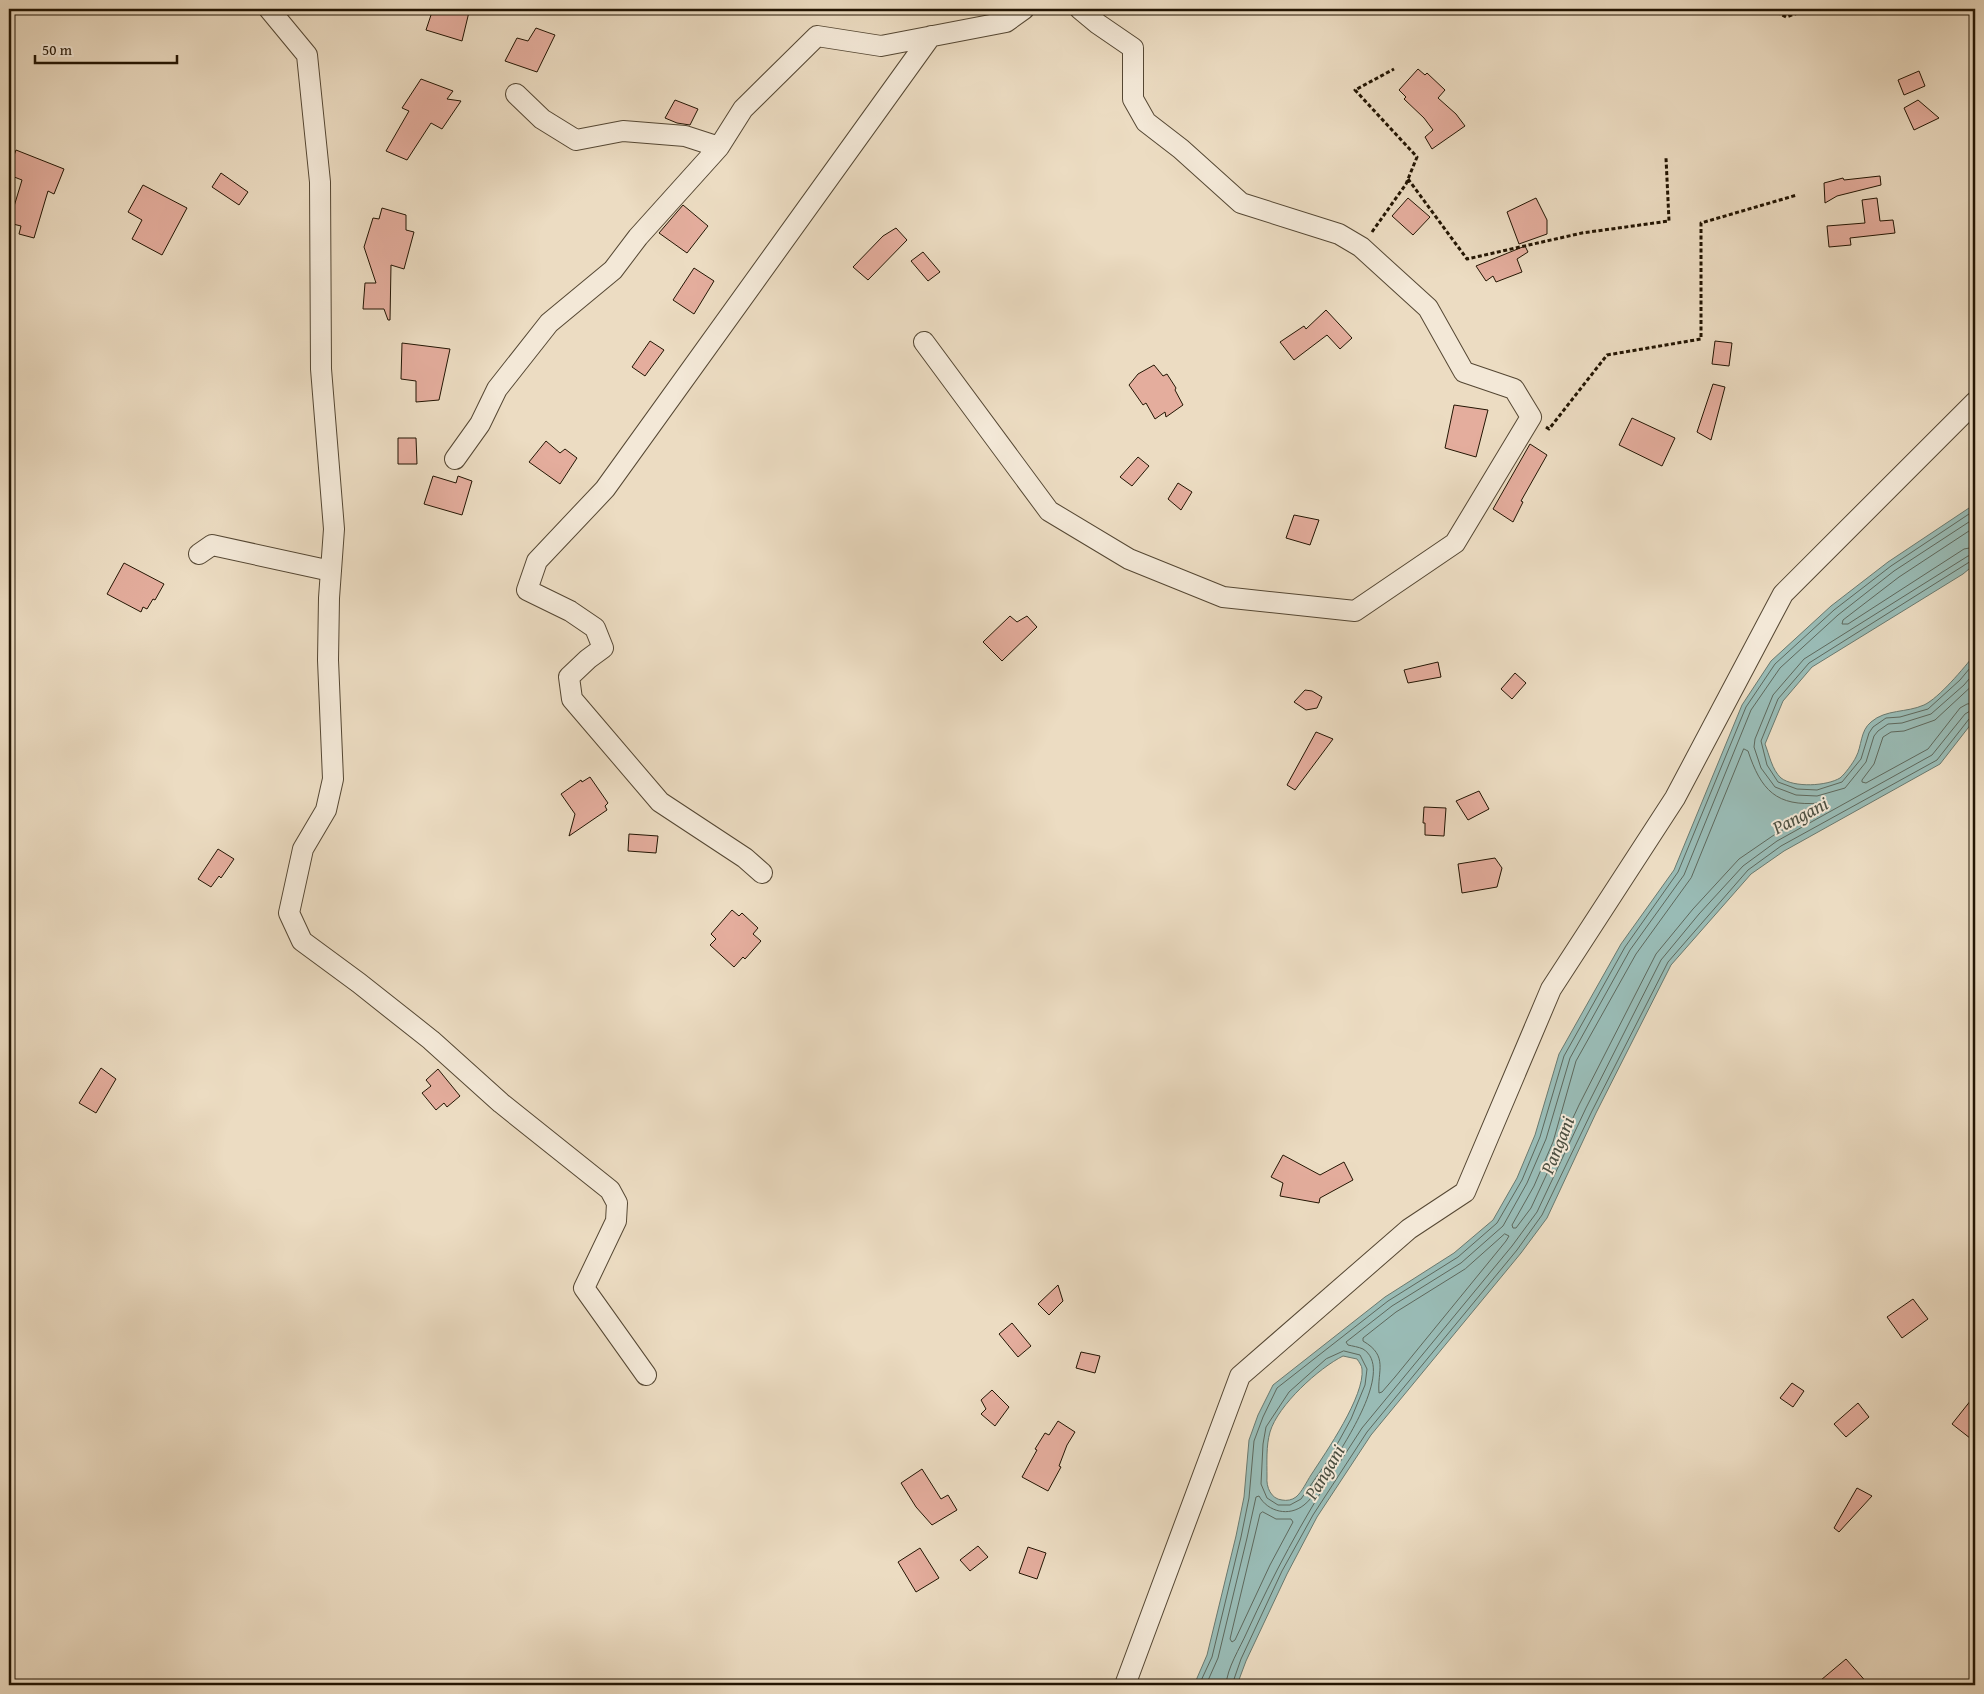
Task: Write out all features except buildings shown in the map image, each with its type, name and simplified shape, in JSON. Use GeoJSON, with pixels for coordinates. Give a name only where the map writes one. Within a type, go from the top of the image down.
{"type":"FeatureCollection","features":[{"type":"Feature","properties":{"kind":"street"},"geometry":{"type":"LineString","coordinates":[[269,9],[307,55],[320,182],[321,369],[334,529],[328,660],[332,779],[326,810],[303,849],[289,913],[302,941],[431,1040],[501,1103],[610,1190],[618,1203],[616,1221],[584,1288],[646,1375]]}},
{"type":"Feature","properties":{"kind":"street"},"geometry":{"type":"LineString","coordinates":[[455,459],[480,424],[497,389],[549,323],[614,270],[638,237],[719,147],[743,109],[818,36],[881,46],[1006,22],[1024,9]]}},
{"type":"Feature","properties":{"kind":"street"},"geometry":{"type":"LineString","coordinates":[[924,342],[1049,511],[1129,559],[1223,597],[1355,611],[1455,543],[1531,417],[1514,389],[1464,372],[1428,308],[1361,247],[1339,234],[1241,203],[1182,149],[1146,122],[1133,99],[1133,48],[1080,9]]}},
{"type":"Feature","properties":{"kind":"street"},"geometry":{"type":"LineString","coordinates":[[762,873],[745,858],[660,802],[572,699],[569,677],[603,648],[596,628],[570,611],[527,590],[537,561],[605,489],[931,36]]}},
{"type":"Feature","properties":{"kind":"street"},"geometry":{"type":"LineString","coordinates":[[516,94],[542,119],[576,140],[624,130],[685,136],[719,147]]}},
{"type":"Feature","properties":{"kind":"street"},"geometry":{"type":"LineString","coordinates":[[1125,1685],[1240,1376],[1409,1229],[1465,1192],[1551,989],[1675,798],[1783,594],[1975,402]]}},
{"type":"Feature","properties":{"kind":"street"},"geometry":{"type":"LineString","coordinates":[[199,554],[212,545],[331,571]]}},
{"type":"Feature","properties":{"kind":"path"},"geometry":{"type":"LineString","coordinates":[[1771,9],[1786,17],[1810,9]]}},
{"type":"Feature","properties":{"kind":"path"},"geometry":{"type":"LineString","coordinates":[[1361,247],[1408,180],[1417,157],[1355,90],[1394,69]]}},
{"type":"Feature","properties":{"kind":"path"},"geometry":{"type":"LineString","coordinates":[[1408,180],[1466,259],[1511,247],[1582,233],[1670,221],[1666,158]]}},
{"type":"Feature","properties":{"kind":"path"},"geometry":{"type":"LineString","coordinates":[[1531,417],[1549,429],[1607,354],[1700,338],[1701,223],[1797,195]]}},
{"type":"Feature","properties":{"kind":"water","name":"Pangani"},"geometry":{"type":"Polygon","coordinates":[[[1975,504],[1975,564],[1963,574],[1812,667],[1783,701],[1765,744],[1775,771],[1781,778],[1802,785],[1827,783],[1840,778],[1855,759],[1863,734],[1871,722],[1883,715],[1924,705],[1937,696],[1951,682],[1975,654],[1975,719],[1940,764],[1784,851],[1751,874],[1671,965],[1596,1113],[1547,1218],[1521,1253],[1371,1435],[1317,1517],[1287,1574],[1246,1661],[1237,1685],[1194,1685],[1207,1655],[1236,1536],[1244,1497],[1249,1440],[1258,1415],[1273,1385],[1385,1297],[1454,1253],[1493,1220],[1517,1178],[1535,1135],[1559,1054],[1621,944],[1674,870],[1742,705],[1771,661],[1831,606],[1888,562],[1975,504]],[[1343,1356],[1323,1369],[1300,1388],[1274,1421],[1268,1443],[1267,1481],[1270,1492],[1278,1499],[1293,1499],[1298,1495],[1343,1424],[1357,1394],[1361,1380],[1362,1368],[1357,1359],[1343,1356]]]}}]}
